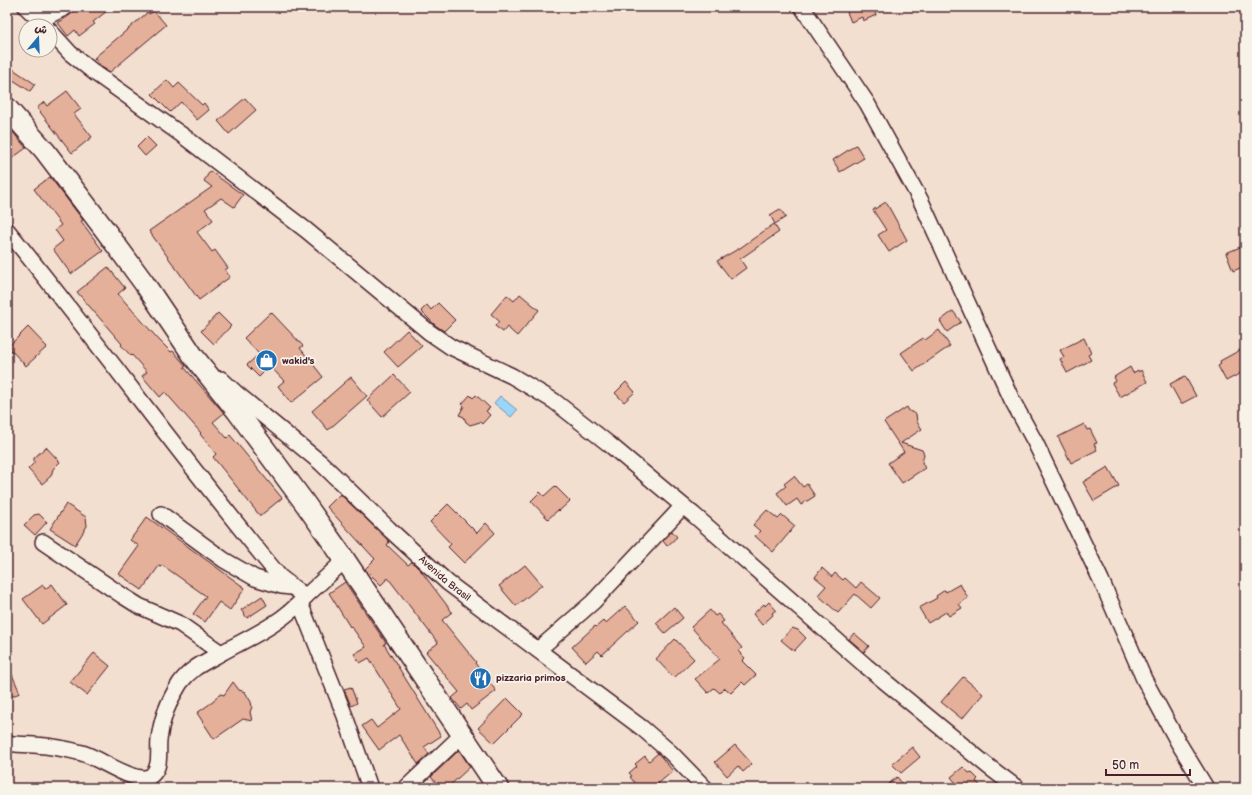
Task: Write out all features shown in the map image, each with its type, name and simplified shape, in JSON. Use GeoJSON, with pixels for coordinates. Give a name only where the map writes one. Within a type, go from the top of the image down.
{"type":"FeatureCollection","features":[{"type":"Feature","properties":{"kind":"main road"},"geometry":{"type":"LineString","coordinates":[[7,108],[45,151],[144,283],[194,357],[269,453],[345,560],[498,788]]}},
{"type":"Feature","properties":{"kind":"street"},"geometry":{"type":"LineString","coordinates":[[26,7],[38,18]]}},
{"type":"Feature","properties":{"kind":"street"},"geometry":{"type":"LineString","coordinates":[[50,18],[66,7]]}},
{"type":"Feature","properties":{"kind":"street"},"geometry":{"type":"LineString","coordinates":[[802,7],[864,98],[924,208],[1012,400],[1035,442],[1101,580],[1144,679],[1178,742],[1206,788]]}},
{"type":"Feature","properties":{"kind":"street"},"geometry":{"type":"LineString","coordinates":[[58,40],[70,54],[182,135],[306,230],[429,332],[451,347],[512,376],[554,401],[609,444],[683,506],[866,666],[989,767],[1017,788]]}},
{"type":"Feature","properties":{"kind":"street"},"geometry":{"type":"LineString","coordinates":[[7,230],[46,278],[175,446],[266,560],[280,577],[303,599],[370,788]]}},
{"type":"Feature","properties":{"kind":"street","name":"Avenida Brasil"},"geometry":{"type":"LineString","coordinates":[[194,357],[321,463],[389,530],[448,583],[642,728],[671,753],[705,788]]}},
{"type":"Feature","properties":{"kind":"street"},"geometry":{"type":"LineString","coordinates":[[538,650],[593,602],[683,506]]}},
{"type":"Feature","properties":{"kind":"street"},"geometry":{"type":"LineString","coordinates":[[161,514],[224,560],[255,578],[282,586],[291,587]]}},
{"type":"Feature","properties":{"kind":"street"},"geometry":{"type":"LineString","coordinates":[[43,542],[122,596],[139,606],[180,624],[220,654]]}},
{"type":"Feature","properties":{"kind":"street"},"geometry":{"type":"LineString","coordinates":[[7,743],[42,746],[82,753],[100,760],[127,774],[144,778],[150,776],[157,767],[159,738],[169,702],[180,683],[192,669],[266,628],[291,611],[345,560]]}},
{"type":"Feature","properties":{"kind":"street"},"geometry":{"type":"LineString","coordinates":[[406,788],[462,735]]}},
{"type":"Feature","properties":{"kind":"water"},"geometry":{"type":"Polygon","coordinates":[[[500,396],[517,410],[511,417],[494,403],[500,396]]]}},
{"type":"Feature","properties":{"kind":"building"},"geometry":{"type":"Polygon","coordinates":[[[79,7],[112,7],[93,22],[95,24],[79,36],[75,30],[68,36],[58,23],[79,7]]]}},
{"type":"Feature","properties":{"kind":"building"},"geometry":{"type":"Polygon","coordinates":[[[845,7],[873,7],[876,15],[863,21],[862,17],[851,22],[845,7]]]}},
{"type":"Feature","properties":{"kind":"building"},"geometry":{"type":"Polygon","coordinates":[[[154,11],[166,25],[110,72],[103,68],[94,58],[148,12],[149,14],[154,11]]]}},
{"type":"Feature","properties":{"kind":"building"},"geometry":{"type":"Polygon","coordinates":[[[7,65],[35,84],[30,91],[7,76],[7,65]]]}},
{"type":"Feature","properties":{"kind":"building"},"geometry":{"type":"Polygon","coordinates":[[[167,80],[174,88],[179,83],[202,105],[204,103],[209,110],[197,120],[181,102],[170,112],[152,94],[167,80]]]}},
{"type":"Feature","properties":{"kind":"building"},"geometry":{"type":"Polygon","coordinates":[[[67,91],[81,109],[74,114],[92,137],[72,153],[37,108],[44,102],[47,106],[67,91]]]}},
{"type":"Feature","properties":{"kind":"building"},"geometry":{"type":"Polygon","coordinates":[[[245,98],[256,110],[229,134],[218,121],[245,98]]]}},
{"type":"Feature","properties":{"kind":"building"},"geometry":{"type":"Polygon","coordinates":[[[7,125],[26,148],[7,162],[7,125]]]}},
{"type":"Feature","properties":{"kind":"building"},"geometry":{"type":"Polygon","coordinates":[[[147,137],[156,146],[145,156],[137,147],[147,137]]]}},
{"type":"Feature","properties":{"kind":"building"},"geometry":{"type":"Polygon","coordinates":[[[856,145],[864,158],[840,172],[833,160],[856,145]]]}},
{"type":"Feature","properties":{"kind":"building"},"geometry":{"type":"Polygon","coordinates":[[[210,171],[243,195],[234,207],[221,198],[205,209],[213,220],[197,232],[212,252],[215,250],[228,268],[225,270],[230,277],[199,300],[149,231],[212,187],[204,181],[210,171]]]}},
{"type":"Feature","properties":{"kind":"building"},"geometry":{"type":"Polygon","coordinates":[[[50,177],[83,220],[81,221],[103,251],[71,274],[53,249],[63,241],[55,230],[61,225],[34,189],[50,177]]]}},
{"type":"Feature","properties":{"kind":"building"},"geometry":{"type":"Polygon","coordinates":[[[886,202],[907,240],[889,252],[878,235],[886,230],[873,210],[886,202]]]}},
{"type":"Feature","properties":{"kind":"building"},"geometry":{"type":"Polygon","coordinates":[[[780,209],[786,217],[775,224],[770,215],[780,209]]]}},
{"type":"Feature","properties":{"kind":"building"},"geometry":{"type":"Polygon","coordinates":[[[774,224],[779,232],[740,259],[746,268],[731,279],[717,261],[740,248],[774,224]]]}},
{"type":"Feature","properties":{"kind":"building"},"geometry":{"type":"Polygon","coordinates":[[[1245,245],[1245,266],[1233,271],[1226,253],[1245,245]]]}},
{"type":"Feature","properties":{"kind":"building"},"geometry":{"type":"Polygon","coordinates":[[[108,267],[125,288],[118,294],[159,340],[171,352],[173,351],[186,366],[184,367],[224,413],[213,422],[227,438],[230,435],[282,498],[260,516],[213,457],[216,454],[200,434],[201,433],[165,392],[160,397],[142,376],[147,372],[121,345],[122,344],[77,292],[108,267]]]}},
{"type":"Feature","properties":{"kind":"building"},"geometry":{"type":"Polygon","coordinates":[[[520,294],[539,310],[517,336],[507,327],[503,332],[495,326],[499,321],[491,314],[507,295],[514,301],[520,294]]]}},
{"type":"Feature","properties":{"kind":"building"},"geometry":{"type":"Polygon","coordinates":[[[438,303],[455,320],[444,331],[435,325],[421,311],[427,305],[431,310],[438,303]]]}},
{"type":"Feature","properties":{"kind":"building"},"geometry":{"type":"Polygon","coordinates":[[[953,311],[961,322],[947,332],[940,321],[953,311]]]}},
{"type":"Feature","properties":{"kind":"building"},"geometry":{"type":"Polygon","coordinates":[[[271,312],[303,346],[300,348],[323,377],[291,403],[278,386],[284,381],[270,366],[259,377],[247,365],[259,354],[244,338],[271,312]]]}},
{"type":"Feature","properties":{"kind":"building"},"geometry":{"type":"Polygon","coordinates":[[[218,313],[231,326],[214,344],[201,331],[218,313]]]}},
{"type":"Feature","properties":{"kind":"building"},"geometry":{"type":"Polygon","coordinates":[[[28,327],[47,347],[26,366],[8,347],[28,327]]]}},
{"type":"Feature","properties":{"kind":"building"},"geometry":{"type":"Polygon","coordinates":[[[407,330],[422,346],[398,367],[384,352],[407,330]]]}},
{"type":"Feature","properties":{"kind":"building"},"geometry":{"type":"Polygon","coordinates":[[[939,330],[950,346],[914,371],[901,353],[923,338],[925,340],[939,330]]]}},
{"type":"Feature","properties":{"kind":"building"},"geometry":{"type":"Polygon","coordinates":[[[1084,338],[1091,353],[1088,355],[1091,360],[1067,373],[1060,359],[1064,357],[1060,350],[1084,338]]]}},
{"type":"Feature","properties":{"kind":"building"},"geometry":{"type":"Polygon","coordinates":[[[1242,349],[1245,355],[1245,371],[1226,381],[1218,366],[1221,364],[1220,361],[1242,349]]]}},
{"type":"Feature","properties":{"kind":"building"},"geometry":{"type":"Polygon","coordinates":[[[1130,367],[1133,373],[1141,370],[1147,382],[1120,397],[1112,383],[1116,381],[1114,377],[1130,367]]]}},
{"type":"Feature","properties":{"kind":"building"},"geometry":{"type":"Polygon","coordinates":[[[394,375],[410,392],[382,417],[367,400],[394,375]]]}},
{"type":"Feature","properties":{"kind":"building"},"geometry":{"type":"Polygon","coordinates":[[[1185,376],[1196,396],[1181,404],[1170,384],[1185,376]]]}},
{"type":"Feature","properties":{"kind":"building"},"geometry":{"type":"Polygon","coordinates":[[[351,377],[367,396],[328,430],[312,411],[351,377]]]}},
{"type":"Feature","properties":{"kind":"building"},"geometry":{"type":"Polygon","coordinates":[[[626,382],[635,392],[624,402],[615,393],[626,382]]]}},
{"type":"Feature","properties":{"kind":"building"},"geometry":{"type":"Polygon","coordinates":[[[470,395],[473,398],[476,395],[490,408],[486,411],[490,415],[482,424],[480,422],[470,425],[466,422],[464,417],[459,415],[464,406],[462,404],[470,395]]]}},
{"type":"Feature","properties":{"kind":"building"},"geometry":{"type":"Polygon","coordinates":[[[907,407],[909,411],[916,414],[917,422],[922,429],[901,443],[922,450],[924,454],[922,463],[925,468],[902,483],[888,463],[904,452],[884,422],[907,407]]]}},
{"type":"Feature","properties":{"kind":"building"},"geometry":{"type":"Polygon","coordinates":[[[1084,424],[1087,430],[1090,429],[1097,443],[1094,444],[1097,450],[1071,463],[1058,437],[1084,424]]]}},
{"type":"Feature","properties":{"kind":"building"},"geometry":{"type":"Polygon","coordinates":[[[46,447],[60,462],[53,469],[51,476],[42,484],[28,469],[34,463],[34,458],[46,447]]]}},
{"type":"Feature","properties":{"kind":"building"},"geometry":{"type":"Polygon","coordinates":[[[1108,467],[1119,486],[1094,501],[1083,482],[1108,467]]]}},
{"type":"Feature","properties":{"kind":"building"},"geometry":{"type":"Polygon","coordinates":[[[794,476],[803,487],[807,484],[815,496],[801,505],[797,499],[787,506],[777,493],[786,486],[784,484],[794,476]]]}},
{"type":"Feature","properties":{"kind":"building"},"geometry":{"type":"Polygon","coordinates":[[[555,486],[570,501],[548,519],[531,501],[540,492],[544,496],[555,486]]]}},
{"type":"Feature","properties":{"kind":"building"},"geometry":{"type":"Polygon","coordinates":[[[340,494],[386,538],[389,542],[387,545],[408,565],[412,562],[421,571],[452,612],[442,620],[476,662],[475,663],[496,691],[471,710],[467,704],[461,709],[452,698],[459,692],[426,652],[438,643],[388,578],[381,585],[365,569],[375,559],[327,507],[340,494]]]}},
{"type":"Feature","properties":{"kind":"building"},"geometry":{"type":"Polygon","coordinates":[[[66,504],[86,517],[87,526],[75,545],[50,529],[66,504]]]}},
{"type":"Feature","properties":{"kind":"building"},"geometry":{"type":"Polygon","coordinates":[[[448,504],[477,533],[486,523],[495,533],[464,563],[448,547],[451,544],[430,522],[448,504]]]}},
{"type":"Feature","properties":{"kind":"building"},"geometry":{"type":"Polygon","coordinates":[[[767,510],[778,519],[782,515],[795,526],[773,552],[755,536],[760,531],[753,525],[767,510]]]}},
{"type":"Feature","properties":{"kind":"building"},"geometry":{"type":"Polygon","coordinates":[[[39,514],[47,522],[35,535],[24,525],[34,515],[39,514]]]}},
{"type":"Feature","properties":{"kind":"building"},"geometry":{"type":"Polygon","coordinates":[[[147,517],[245,588],[230,610],[219,602],[205,622],[193,614],[206,596],[162,565],[161,567],[159,566],[142,590],[119,574],[139,546],[130,540],[147,517]]]}},
{"type":"Feature","properties":{"kind":"building"},"geometry":{"type":"Polygon","coordinates":[[[672,531],[677,537],[667,546],[663,541],[672,531]]]}},
{"type":"Feature","properties":{"kind":"building"},"geometry":{"type":"Polygon","coordinates":[[[525,565],[542,585],[516,606],[499,586],[525,565]]]}},
{"type":"Feature","properties":{"kind":"building"},"geometry":{"type":"Polygon","coordinates":[[[822,568],[832,577],[835,573],[843,580],[845,578],[856,588],[861,582],[880,598],[871,608],[855,594],[838,613],[818,595],[826,586],[815,577],[822,568]]]}},
{"type":"Feature","properties":{"kind":"building"},"geometry":{"type":"Polygon","coordinates":[[[345,582],[386,643],[384,644],[441,736],[424,747],[429,754],[418,764],[399,735],[379,750],[362,726],[371,720],[377,728],[401,709],[369,658],[360,663],[354,654],[366,647],[351,626],[350,627],[329,593],[345,582]]]}},
{"type":"Feature","properties":{"kind":"building"},"geometry":{"type":"Polygon","coordinates":[[[52,584],[67,605],[42,624],[23,599],[43,585],[45,589],[52,584]]]}},
{"type":"Feature","properties":{"kind":"building"},"geometry":{"type":"Polygon","coordinates":[[[960,584],[968,598],[959,604],[962,608],[949,616],[946,612],[928,623],[919,608],[937,598],[936,596],[945,590],[946,592],[960,584]]]}},
{"type":"Feature","properties":{"kind":"building"},"geometry":{"type":"Polygon","coordinates":[[[262,596],[267,605],[247,618],[241,610],[262,596]]]}},
{"type":"Feature","properties":{"kind":"building"},"geometry":{"type":"Polygon","coordinates":[[[769,602],[776,610],[772,613],[773,615],[762,625],[753,614],[764,604],[765,606],[769,602]]]}},
{"type":"Feature","properties":{"kind":"building"},"geometry":{"type":"Polygon","coordinates":[[[625,606],[639,621],[602,655],[598,651],[586,662],[572,647],[595,626],[596,627],[603,621],[606,623],[625,606]]]}},
{"type":"Feature","properties":{"kind":"building"},"geometry":{"type":"Polygon","coordinates":[[[674,607],[683,618],[665,633],[656,623],[674,607]]]}},
{"type":"Feature","properties":{"kind":"building"},"geometry":{"type":"Polygon","coordinates":[[[710,610],[715,616],[718,614],[724,621],[721,623],[742,648],[738,651],[745,658],[742,661],[756,675],[745,685],[742,682],[731,693],[725,688],[720,693],[714,688],[708,693],[695,679],[720,659],[691,627],[710,610]]]}},
{"type":"Feature","properties":{"kind":"building"},"geometry":{"type":"Polygon","coordinates":[[[792,628],[798,630],[806,638],[794,651],[781,640],[792,628]]]}},
{"type":"Feature","properties":{"kind":"building"},"geometry":{"type":"Polygon","coordinates":[[[854,633],[869,646],[864,652],[849,639],[854,633]]]}},
{"type":"Feature","properties":{"kind":"building"},"geometry":{"type":"Polygon","coordinates":[[[675,639],[694,659],[674,678],[656,659],[675,639]]]}},
{"type":"Feature","properties":{"kind":"building"},"geometry":{"type":"Polygon","coordinates":[[[94,653],[110,666],[87,695],[70,682],[94,653]]]}},
{"type":"Feature","properties":{"kind":"building"},"geometry":{"type":"Polygon","coordinates":[[[7,663],[20,693],[7,698],[7,663]]]}},
{"type":"Feature","properties":{"kind":"building"},"geometry":{"type":"Polygon","coordinates":[[[963,677],[983,694],[962,719],[941,702],[963,677]]]}},
{"type":"Feature","properties":{"kind":"building"},"geometry":{"type":"Polygon","coordinates":[[[233,682],[239,690],[245,692],[251,702],[252,707],[250,712],[252,721],[243,719],[214,739],[197,713],[214,701],[216,697],[221,694],[224,695],[233,682]]]}},
{"type":"Feature","properties":{"kind":"building"},"geometry":{"type":"Polygon","coordinates":[[[351,687],[357,703],[351,706],[344,689],[351,687]]]}},
{"type":"Feature","properties":{"kind":"building"},"geometry":{"type":"Polygon","coordinates":[[[507,698],[523,714],[494,743],[478,728],[507,698]]]}},
{"type":"Feature","properties":{"kind":"building"},"geometry":{"type":"Polygon","coordinates":[[[735,745],[752,764],[743,772],[738,766],[727,776],[715,762],[735,745]]]}},
{"type":"Feature","properties":{"kind":"building"},"geometry":{"type":"Polygon","coordinates":[[[912,747],[920,757],[901,773],[892,764],[912,747]]]}},
{"type":"Feature","properties":{"kind":"building"},"geometry":{"type":"Polygon","coordinates":[[[459,750],[470,767],[447,788],[441,788],[431,777],[459,750]]]}},
{"type":"Feature","properties":{"kind":"building"},"geometry":{"type":"Polygon","coordinates":[[[658,753],[673,771],[653,788],[639,788],[630,777],[632,776],[629,773],[637,766],[635,764],[645,756],[649,761],[658,753]]]}},
{"type":"Feature","properties":{"kind":"building"},"geometry":{"type":"Polygon","coordinates":[[[963,767],[978,779],[976,781],[982,788],[960,788],[951,777],[963,767]]]}},
{"type":"Feature","properties":{"kind":"building"},"geometry":{"type":"Polygon","coordinates":[[[897,777],[906,788],[884,788],[897,777]]]}},
{"type":"Feature","properties":{"kind":"place","name":"wakid's"},"geometry":{"type":"Point","coordinates":[267,361]}},
{"type":"Feature","properties":{"kind":"place","name":"pizzaria primos"},"geometry":{"type":"Point","coordinates":[481,678]}}]}
